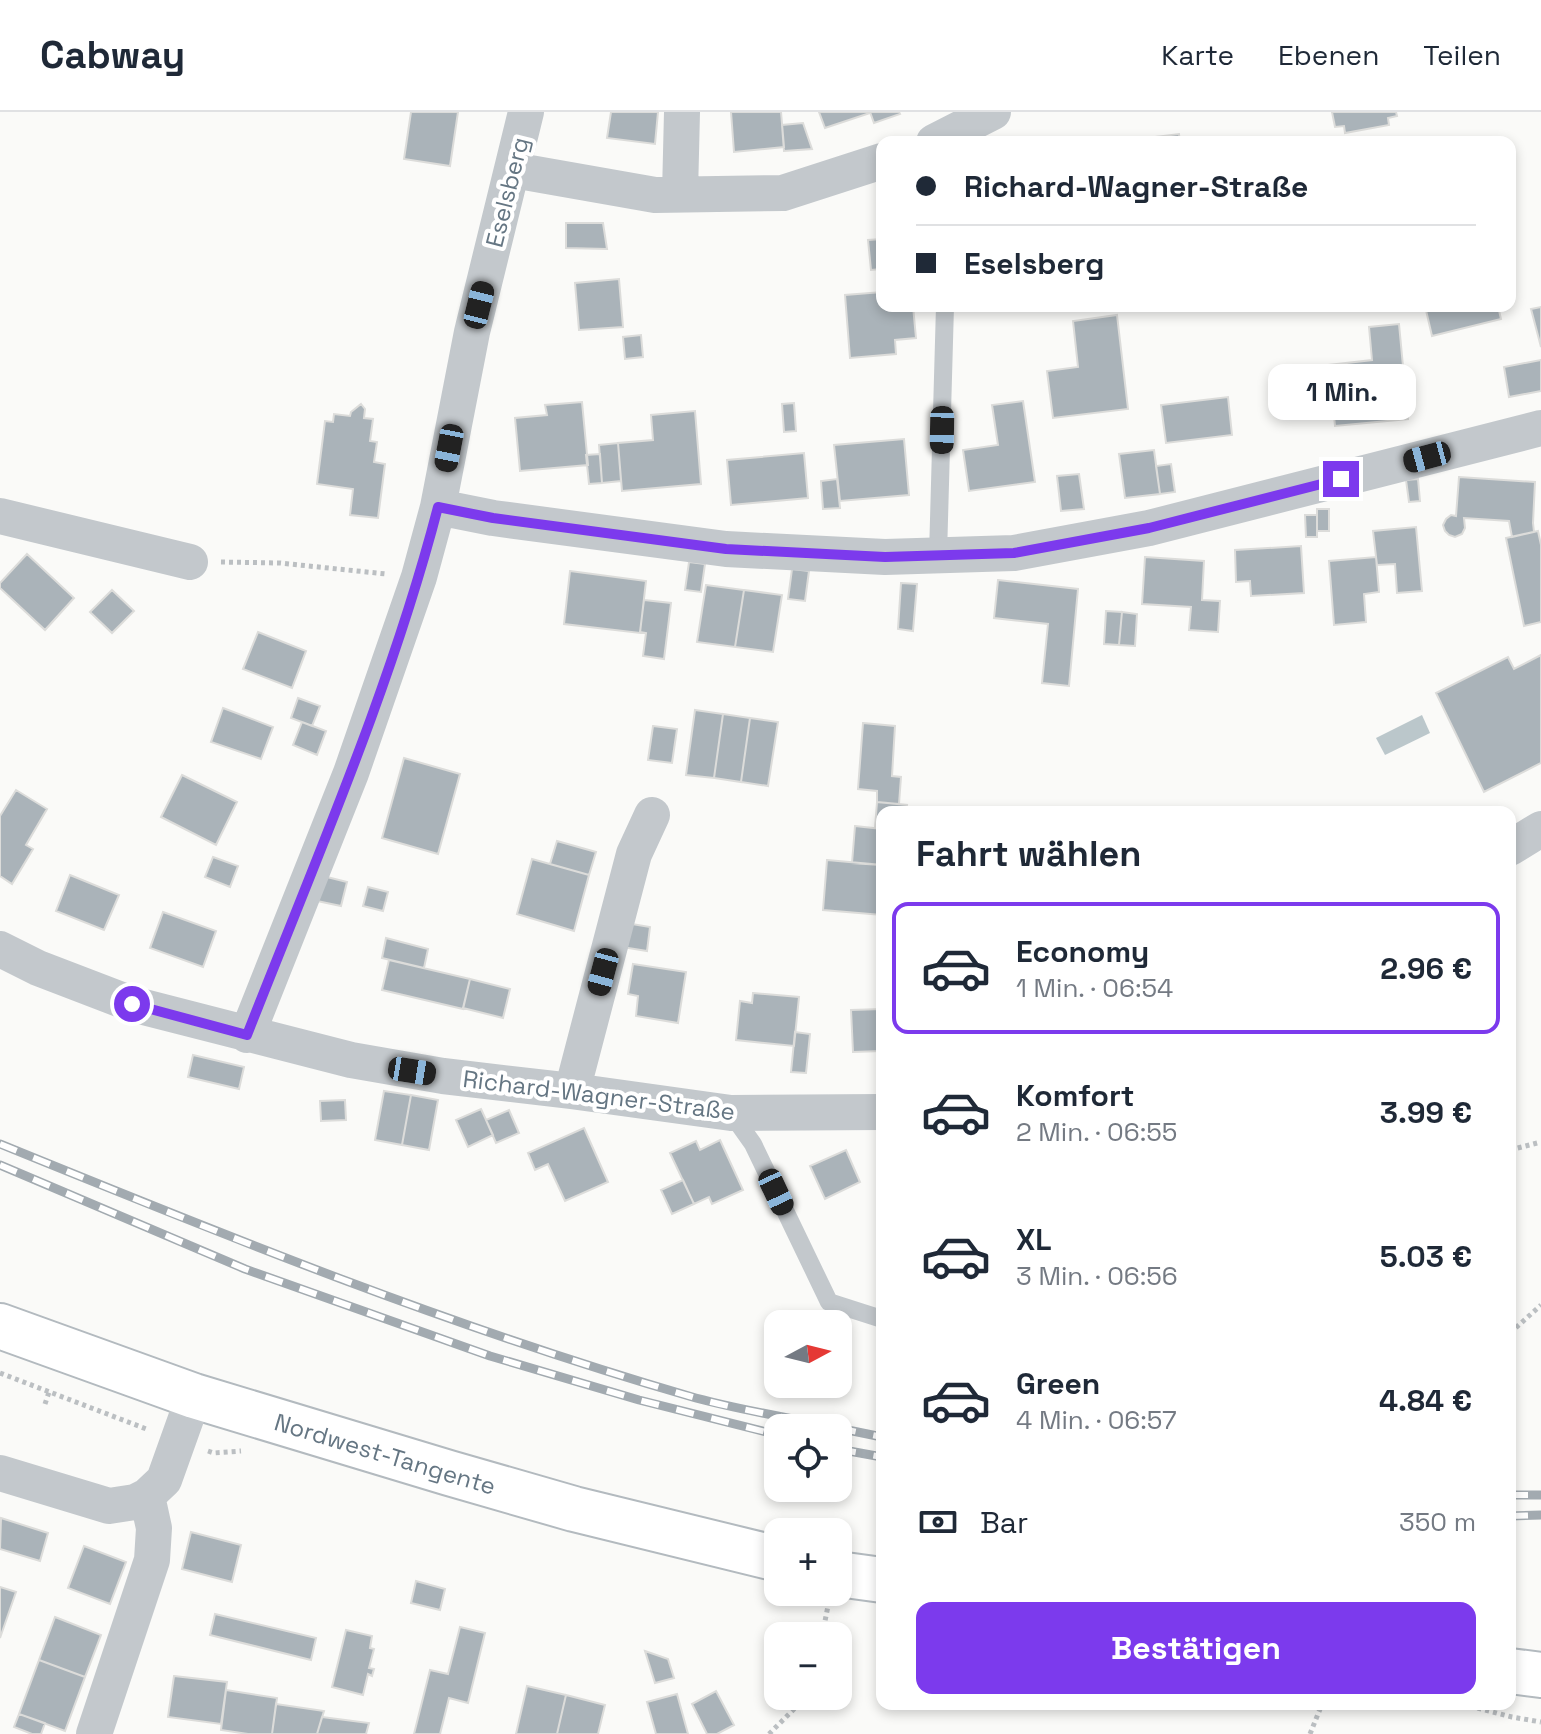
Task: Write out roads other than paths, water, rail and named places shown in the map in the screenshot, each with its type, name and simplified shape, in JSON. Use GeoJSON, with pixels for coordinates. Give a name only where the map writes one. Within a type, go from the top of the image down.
{"type":"FeatureCollection","features":[{"type":"Feature","properties":{"kind":"main road","name":"Nordwest-Tangente"},"geometry":{"type":"LineString","coordinates":[[0,1326],[194,1396],[574,1509],[764,1556]]}},
{"type":"Feature","properties":{"kind":"main road"},"geometry":{"type":"LineString","coordinates":[[852,1585],[876,1581]]}},
{"type":"Feature","properties":{"kind":"main road"},"geometry":{"type":"LineString","coordinates":[[1516,1672],[1541,1675]]}},
{"type":"Feature","properties":{"kind":"street","name":"Eselsberg"},"geometry":{"type":"LineString","coordinates":[[247,1035],[351,773],[419,577],[438,507],[472,332],[526,112]]}},
{"type":"Feature","properties":{"kind":"street"},"geometry":{"type":"LineString","coordinates":[[680,194],[682,112]]}},
{"type":"Feature","properties":{"kind":"street"},"geometry":{"type":"LineString","coordinates":[[946,136],[993,112]]}},
{"type":"Feature","properties":{"kind":"street"},"geometry":{"type":"LineString","coordinates":[[513,170],[655,195],[783,193],[876,163]]}},
{"type":"Feature","properties":{"kind":"street"},"geometry":{"type":"LineString","coordinates":[[438,507],[493,518],[726,549],[885,557],[1014,553],[1149,528],[1541,428]]}},
{"type":"Feature","properties":{"kind":"street"},"geometry":{"type":"LineString","coordinates":[[0,516],[190,562]]}},
{"type":"Feature","properties":{"kind":"street"},"geometry":{"type":"LineString","coordinates":[[572,1091],[634,854],[652,815]]}},
{"type":"Feature","properties":{"kind":"street"},"geometry":{"type":"LineString","coordinates":[[1516,844],[1541,829]]}},
{"type":"Feature","properties":{"kind":"street","name":"Richard-Wagner-Straße"},"geometry":{"type":"LineString","coordinates":[[0,949],[38,968],[132,1004],[351,1060],[443,1076],[731,1113],[876,1112]]}},
{"type":"Feature","properties":{"kind":"street"},"geometry":{"type":"LineString","coordinates":[[0,1473],[109,1506],[135,1502],[147,1496],[164,1480],[194,1396]]}},
{"type":"Feature","properties":{"kind":"street"},"geometry":{"type":"LineString","coordinates":[[94,1734],[152,1560],[154,1528],[147,1496]]}},
{"type":"Feature","properties":{"kind":"lane"},"geometry":{"type":"LineString","coordinates":[[938,555],[945,312]]}},
{"type":"Feature","properties":{"kind":"lane"},"geometry":{"type":"LineString","coordinates":[[731,1113],[753,1144],[829,1302],[876,1317]]}},
{"type":"Feature","properties":{"kind":"railway"},"geometry":{"type":"LineString","coordinates":[[0,1144],[427,1311],[707,1401],[768,1414]]}},
{"type":"Feature","properties":{"kind":"railway"},"geometry":{"type":"LineString","coordinates":[[0,1165],[245,1269],[490,1356],[639,1400],[764,1431]]}},
{"type":"Feature","properties":{"kind":"railway"},"geometry":{"type":"LineString","coordinates":[[852,1431],[876,1436]]}},
{"type":"Feature","properties":{"kind":"railway"},"geometry":{"type":"LineString","coordinates":[[852,1452],[876,1456]]}},
{"type":"Feature","properties":{"kind":"railway"},"geometry":{"type":"LineString","coordinates":[[1516,1495],[1541,1495]]}},
{"type":"Feature","properties":{"kind":"railway"},"geometry":{"type":"LineString","coordinates":[[1516,1516],[1541,1515]]}}]}
